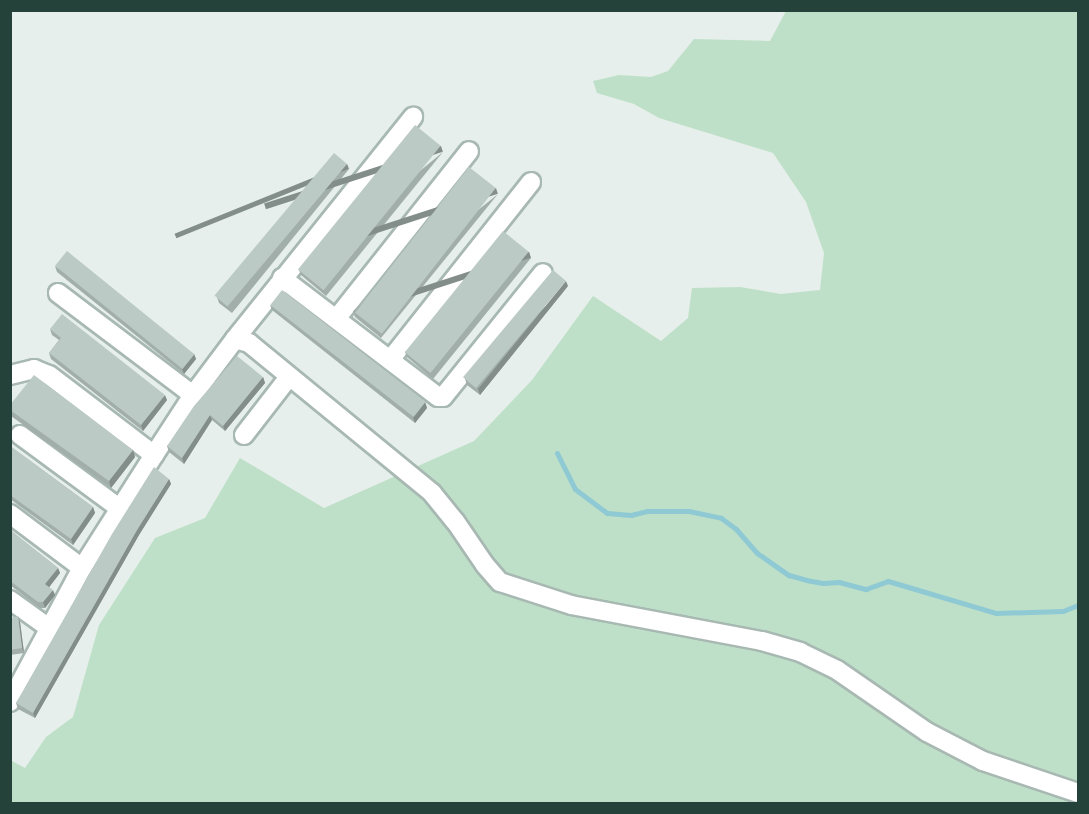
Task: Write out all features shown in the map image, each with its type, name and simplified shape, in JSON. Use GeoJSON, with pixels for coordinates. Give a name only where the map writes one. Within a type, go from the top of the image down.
{"type":"FeatureCollection","features":[{"type":"Feature","properties":{"kind":"street"},"geometry":{"type":"LineString","coordinates":[[10,702],[82,568],[193,395],[282,278],[413,117]]}},
{"type":"Feature","properties":{"kind":"street"},"geometry":{"type":"LineString","coordinates":[[336,319],[469,151]]}},
{"type":"Feature","properties":{"kind":"street"},"geometry":{"type":"LineString","coordinates":[[390,360],[531,182]]}},
{"type":"Feature","properties":{"kind":"street"},"geometry":{"type":"LineString","coordinates":[[282,278],[438,396],[443,397],[543,273]]}},
{"type":"Feature","properties":{"kind":"street"},"geometry":{"type":"LineString","coordinates":[[58,293],[193,395]]}},
{"type":"Feature","properties":{"kind":"street"},"geometry":{"type":"LineString","coordinates":[[235,339],[249,343],[432,493],[455,521],[485,566],[500,582],[571,605],[762,641],[800,652],[837,670],[927,732],[983,761],[1078,793]]}},
{"type":"Feature","properties":{"kind":"street"},"geometry":{"type":"LineString","coordinates":[[10,375],[34,369],[49,375],[154,455]]}},
{"type":"Feature","properties":{"kind":"street"},"geometry":{"type":"LineString","coordinates":[[244,435],[289,377]]}},
{"type":"Feature","properties":{"kind":"street"},"geometry":{"type":"LineString","coordinates":[[20,435],[119,508]]}},
{"type":"Feature","properties":{"kind":"street"},"geometry":{"type":"LineString","coordinates":[[10,514],[82,568]]}},
{"type":"Feature","properties":{"kind":"street"},"geometry":{"type":"LineString","coordinates":[[10,600],[49,628]]}},
{"type":"Feature","properties":{"kind":"green space"},"geometry":{"type":"Polygon","coordinates":[[[786,11],[1078,11],[1078,803],[11,804],[10,760],[25,768],[46,737],[73,717],[99,625],[155,538],[205,518],[240,458],[324,508],[474,441],[532,380],[593,296],[661,341],[688,318],[692,288],[740,287],[781,294],[820,290],[824,253],[806,202],[773,153],[659,118],[634,104],[597,93],[593,81],[619,75],[651,77],[668,71],[694,39],[770,41],[786,11]]]}},
{"type":"Feature","properties":{"kind":"building"},"geometry":{"type":"Polygon","coordinates":[[[415,125],[441,146],[324,290],[298,270],[415,125]]]}},
{"type":"Feature","properties":{"kind":"building"},"geometry":{"type":"Polygon","coordinates":[[[334,153],[347,164],[227,306],[214,295],[334,153]]]}},
{"type":"Feature","properties":{"kind":"building"},"geometry":{"type":"Polygon","coordinates":[[[469,167],[496,188],[382,334],[355,313],[469,167]]]}},
{"type":"Feature","properties":{"kind":"building"},"geometry":{"type":"Polygon","coordinates":[[[503,231],[529,252],[430,373],[405,352],[503,231]]]}},
{"type":"Feature","properties":{"kind":"building"},"geometry":{"type":"Polygon","coordinates":[[[67,251],[194,354],[182,369],[55,266],[67,251]]]}},
{"type":"Feature","properties":{"kind":"building"},"geometry":{"type":"Polygon","coordinates":[[[553,270],[566,281],[476,388],[463,377],[553,270]]]}},
{"type":"Feature","properties":{"kind":"building"},"geometry":{"type":"Polygon","coordinates":[[[282,290],[425,402],[414,417],[270,305],[282,290]]]}},
{"type":"Feature","properties":{"kind":"building"},"geometry":{"type":"Polygon","coordinates":[[[62,314],[165,395],[141,425],[49,353],[61,338],[50,329],[62,314]]]}},
{"type":"Feature","properties":{"kind":"building"},"geometry":{"type":"Polygon","coordinates":[[[237,356],[263,377],[223,426],[210,415],[182,458],[167,446],[194,406],[237,356]]]}},
{"type":"Feature","properties":{"kind":"building"},"geometry":{"type":"Polygon","coordinates":[[[34,375],[133,450],[109,481],[10,410],[10,405],[34,375]]]}},
{"type":"Feature","properties":{"kind":"building"},"geometry":{"type":"Polygon","coordinates":[[[10,446],[93,507],[71,539],[10,495],[10,446]]]}},
{"type":"Feature","properties":{"kind":"building"},"geometry":{"type":"Polygon","coordinates":[[[154,467],[169,479],[137,530],[33,713],[16,703],[112,534],[154,467]]]}},
{"type":"Feature","properties":{"kind":"building"},"geometry":{"type":"Polygon","coordinates":[[[10,530],[58,568],[45,584],[53,590],[43,602],[38,602],[10,581],[10,530]]]}},
{"type":"Feature","properties":{"kind":"building"},"geometry":{"type":"Polygon","coordinates":[[[18,616],[22,648],[10,650],[10,618],[18,616]]]}},
{"type":"Feature","properties":{"kind":"waterway"},"geometry":{"type":"LineString","coordinates":[[557,453],[575,489],[607,513],[631,515],[647,511],[689,511],[721,518],[736,529],[757,553],[789,575],[806,580],[823,583],[839,582],[866,589],[888,581],[996,613],[1063,611],[1078,605]]}}]}
